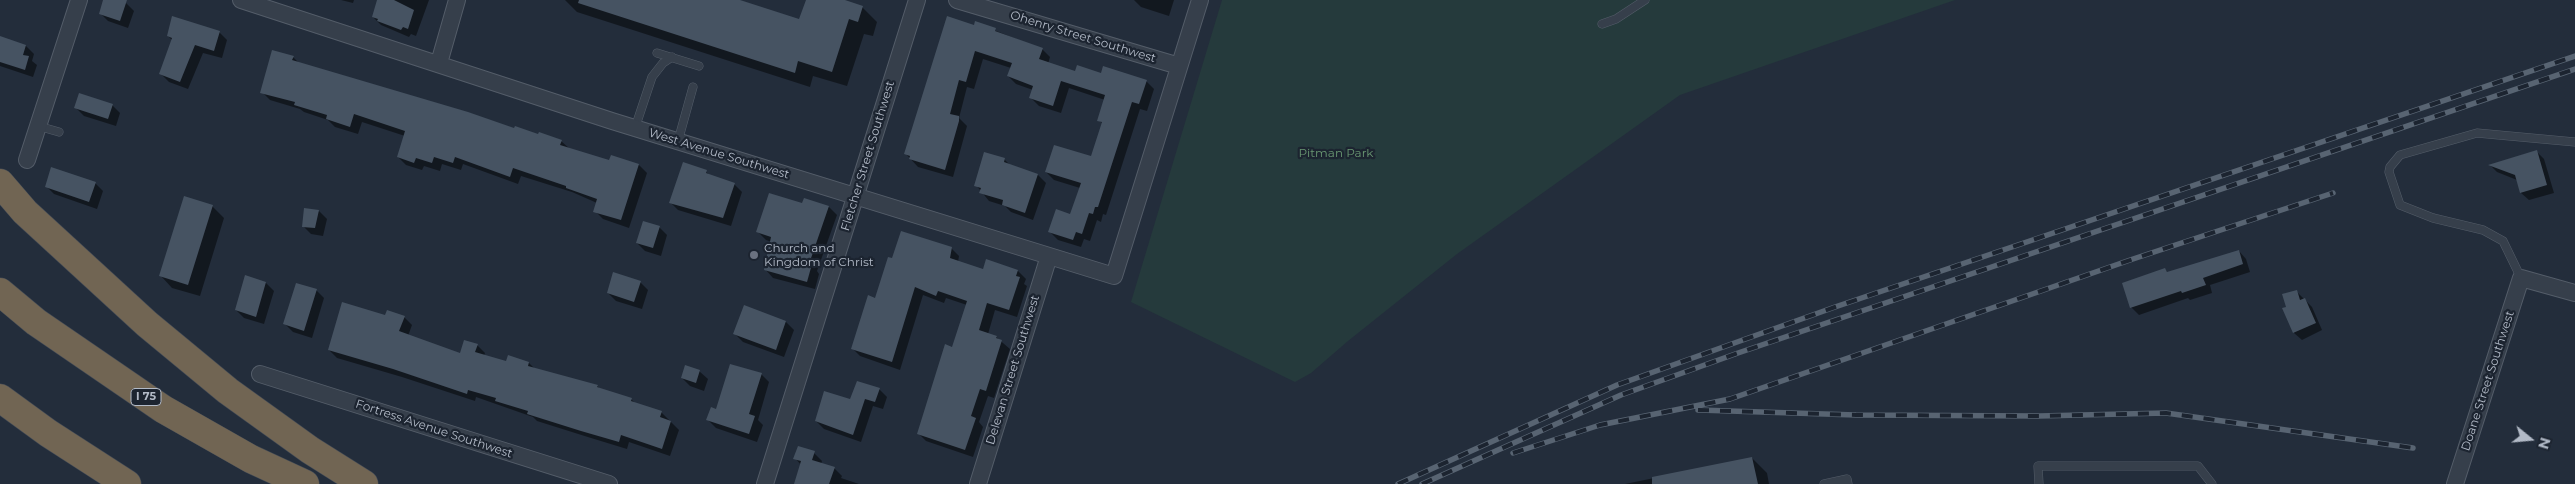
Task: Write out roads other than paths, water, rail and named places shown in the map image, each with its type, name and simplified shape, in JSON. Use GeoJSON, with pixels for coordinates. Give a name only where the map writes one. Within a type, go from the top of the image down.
{"type":"FeatureCollection","features":[{"type":"Feature","properties":{"kind":"highway"},"geometry":{"type":"LineString","coordinates":[[0,184],[25,212],[146,324],[228,391],[310,450],[364,484]]}},
{"type":"Feature","properties":{"kind":"highway","name":"I 75"},"geometry":{"type":"LineString","coordinates":[[0,292],[36,322],[164,409],[251,459],[305,484]]}},
{"type":"Feature","properties":{"kind":"highway"},"geometry":{"type":"LineString","coordinates":[[0,398],[55,438],[127,484]]}},
{"type":"Feature","properties":{"kind":"street"},"geometry":{"type":"LineString","coordinates":[[27,160],[79,0]]}},
{"type":"Feature","properties":{"kind":"street","name":"West Avenue Southwest"},"geometry":{"type":"LineString","coordinates":[[241,0],[635,128],[1114,276],[1179,66]]}},
{"type":"Feature","properties":{"kind":"street"},"geometry":{"type":"LineString","coordinates":[[439,63],[457,0]]}},
{"type":"Feature","properties":{"kind":"street","name":"Fletcher Street Southwest"},"geometry":{"type":"LineString","coordinates":[[765,484],[917,0]]}},
{"type":"Feature","properties":{"kind":"street","name":"Ohenry Street Southwest"},"geometry":{"type":"LineString","coordinates":[[957,0],[1179,66]]}},
{"type":"Feature","properties":{"kind":"street"},"geometry":{"type":"LineString","coordinates":[[1179,66],[1200,0]]}},
{"type":"Feature","properties":{"kind":"street","name":"Delevan Street Southwest"},"geometry":{"type":"LineString","coordinates":[[978,484],[1049,256]]}},
{"type":"Feature","properties":{"kind":"street"},"geometry":{"type":"LineString","coordinates":[[2521,278],[2575,293]]}},
{"type":"Feature","properties":{"kind":"street","name":"Doane Street Southwest"},"geometry":{"type":"LineString","coordinates":[[2456,484],[2521,278]]}},
{"type":"Feature","properties":{"kind":"street","name":"Fortress Avenue Southwest"},"geometry":{"type":"LineString","coordinates":[[260,374],[608,484]]}},
{"type":"Feature","properties":{"kind":"lane"},"geometry":{"type":"LineString","coordinates":[[1602,24],[1616,19],[1645,0]]}},
{"type":"Feature","properties":{"kind":"lane"},"geometry":{"type":"LineString","coordinates":[[657,53],[699,66]]}},
{"type":"Feature","properties":{"kind":"lane"},"geometry":{"type":"LineString","coordinates":[[635,128],[652,77],[663,62],[672,58]]}},
{"type":"Feature","properties":{"kind":"lane"},"geometry":{"type":"LineString","coordinates":[[678,141],[693,87]]}},
{"type":"Feature","properties":{"kind":"lane"},"geometry":{"type":"LineString","coordinates":[[38,126],[59,132]]}},
{"type":"Feature","properties":{"kind":"lane"},"geometry":{"type":"LineString","coordinates":[[2521,278],[2503,241],[2483,230],[2433,218],[2400,205],[2389,172],[2390,167],[2400,155],[2477,133],[2575,142]]}},
{"type":"Feature","properties":{"kind":"lane"},"geometry":{"type":"LineString","coordinates":[[2038,484],[2038,466],[2198,466],[2212,484]]}},
{"type":"Feature","properties":{"kind":"lane"},"geometry":{"type":"LineString","coordinates":[[1824,484],[1847,480],[1848,484]]}},
{"type":"Feature","properties":{"kind":"railway"},"geometry":{"type":"LineString","coordinates":[[1398,484],[1617,385],[1835,307],[2575,56]]}},
{"type":"Feature","properties":{"kind":"railway"},"geometry":{"type":"LineString","coordinates":[[1422,484],[1621,395],[1738,353],[2575,69]]}},
{"type":"Feature","properties":{"kind":"railway"},"geometry":{"type":"LineString","coordinates":[[1513,453],[1600,425],[1730,399],[2133,259],[2333,193]]}},
{"type":"Feature","properties":{"kind":"railway"},"geometry":{"type":"LineString","coordinates":[[1698,410],[1856,415],[2039,416],[2166,413],[2413,448]]}},
{"type":"Feature","properties":{"kind":"place","name":"Church and Kingdom of Christ"},"geometry":{"type":"Point","coordinates":[754,255]}},
{"type":"Feature","properties":{"kind":"park label","name":"Pitman Park"},"geometry":{"type":"Point","coordinates":[1336,153]}}]}
